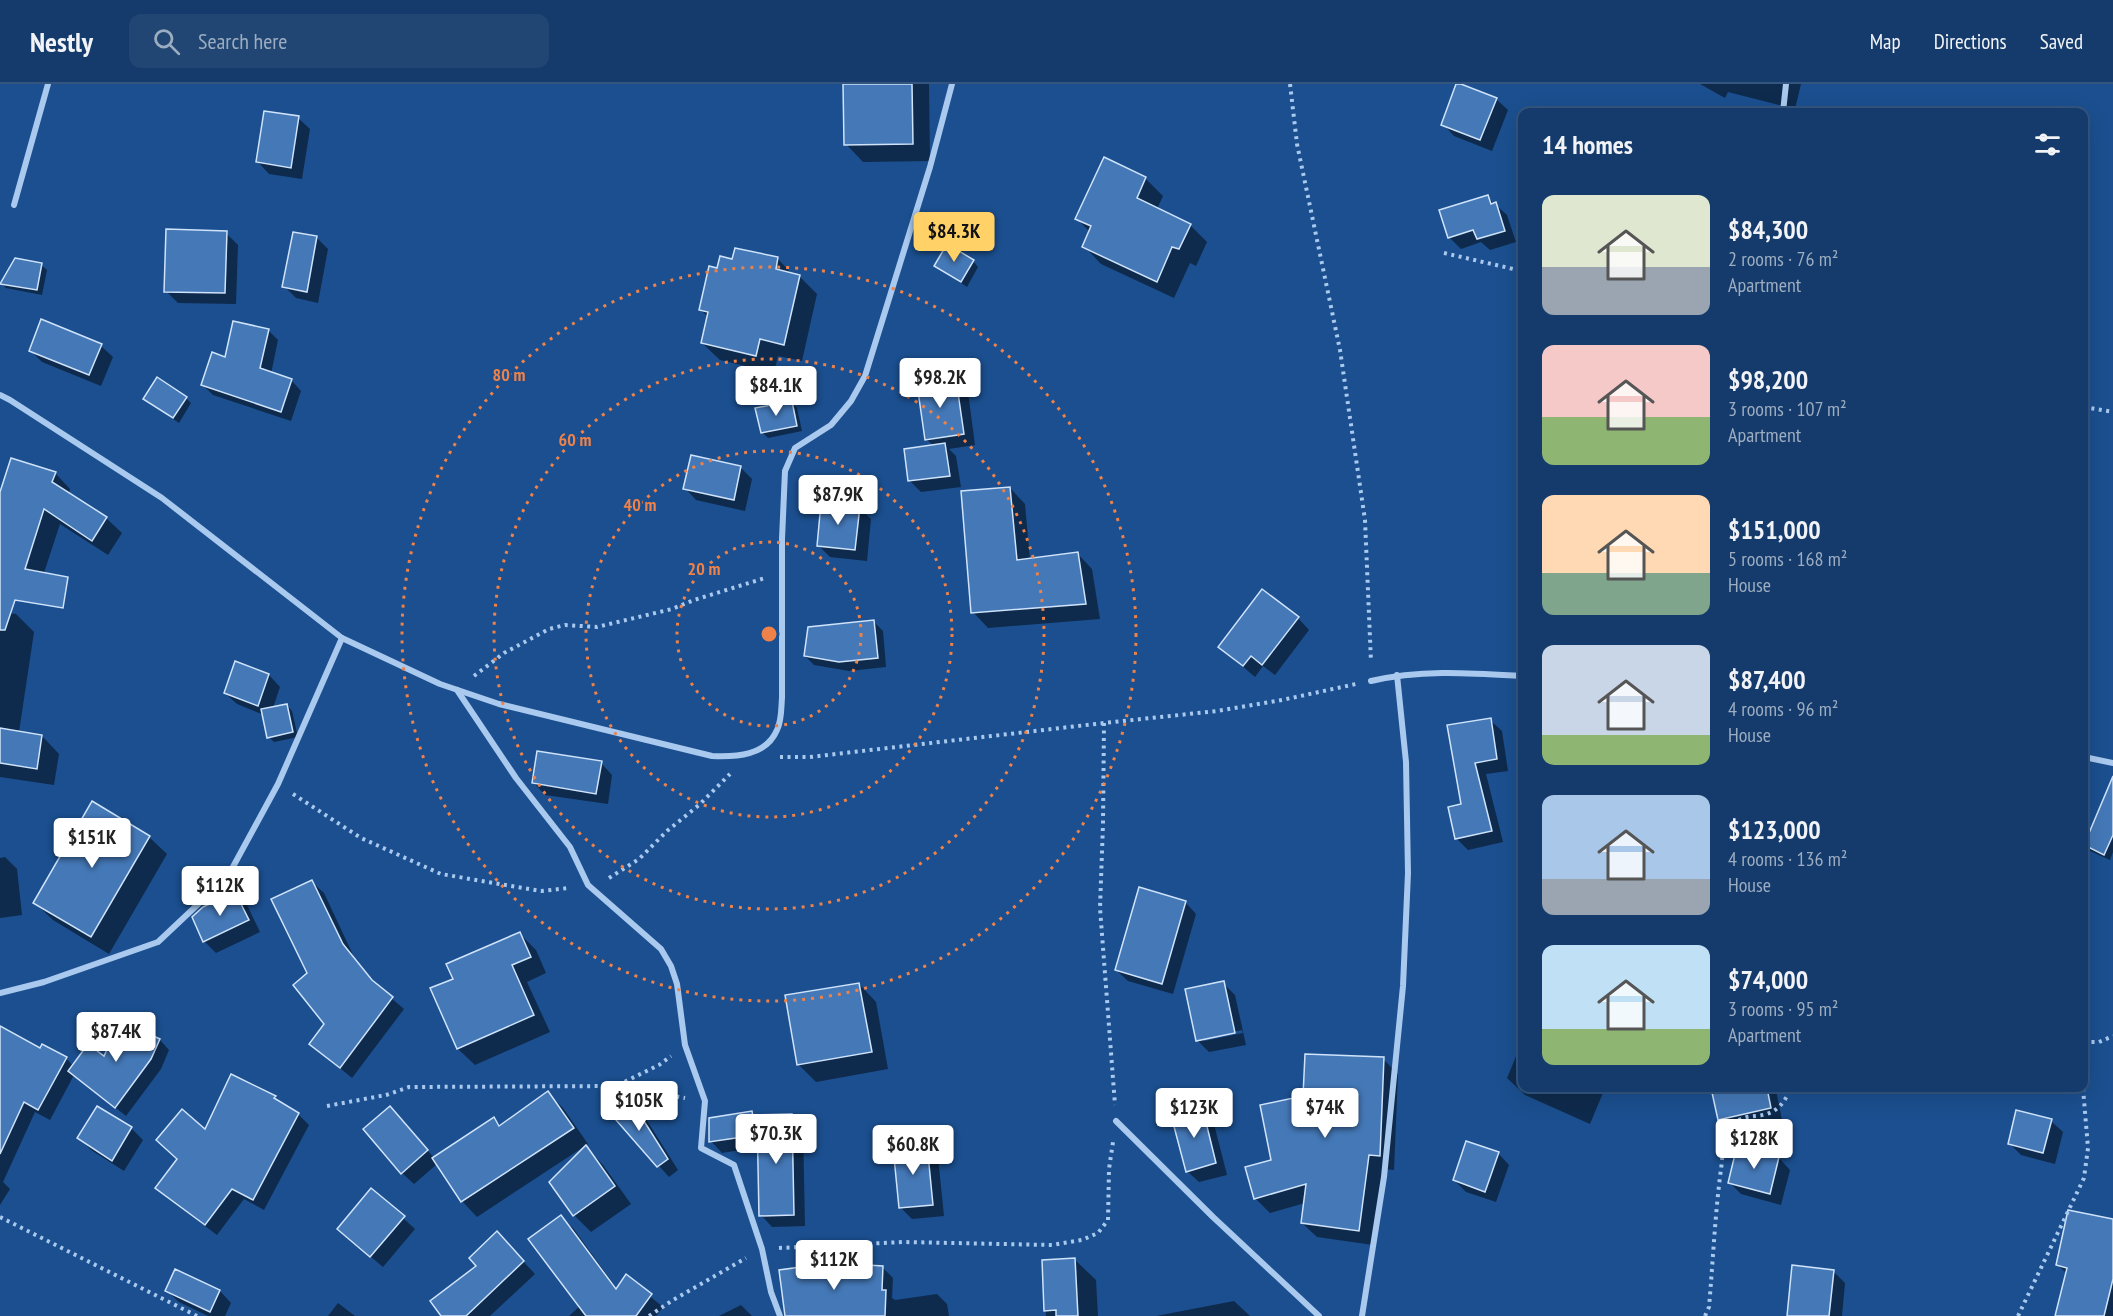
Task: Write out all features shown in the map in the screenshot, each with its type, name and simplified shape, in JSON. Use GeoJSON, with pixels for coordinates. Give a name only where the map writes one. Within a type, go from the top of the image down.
{"type":"FeatureCollection","features":[{"type":"Feature","properties":{"kind":"street"},"geometry":{"type":"LineString","coordinates":[[14,205],[48,84]]}},
{"type":"Feature","properties":{"kind":"street"},"geometry":{"type":"LineString","coordinates":[[0,395],[162,498],[342,638],[456,689],[499,704],[712,756],[749,755],[770,742],[780,721],[785,471],[795,448],[831,425],[851,401],[865,376],[930,167],[952,84]]}},
{"type":"Feature","properties":{"kind":"street"},"geometry":{"type":"LineString","coordinates":[[1783,108],[1786,84]]}},
{"type":"Feature","properties":{"kind":"street"},"geometry":{"type":"LineString","coordinates":[[0,993],[44,982],[158,942],[228,876],[278,784],[342,638]]}},
{"type":"Feature","properties":{"kind":"street"},"geometry":{"type":"LineString","coordinates":[[1371,681],[1396,675],[1445,672],[1518,676]]}},
{"type":"Feature","properties":{"kind":"street"},"geometry":{"type":"LineString","coordinates":[[1362,1316],[1384,1177],[1403,986],[1408,873],[1406,762],[1396,675]]}},
{"type":"Feature","properties":{"kind":"street"},"geometry":{"type":"LineString","coordinates":[[456,689],[516,778],[570,848],[588,885],[661,949],[671,966],[677,984],[685,1045],[705,1101],[701,1148],[734,1165],[762,1249],[771,1292],[780,1316]]}},
{"type":"Feature","properties":{"kind":"street"},"geometry":{"type":"LineString","coordinates":[[2088,758],[2113,763]]}},
{"type":"Feature","properties":{"kind":"street"},"geometry":{"type":"LineString","coordinates":[[1116,1120],[1213,1217],[1319,1316]]}},
{"type":"Feature","properties":{"kind":"path"},"geometry":{"type":"LineString","coordinates":[[278,784],[361,838],[441,874],[540,891],[588,885],[610,878],[639,858],[699,805],[749,755],[810,757],[1217,711],[1371,681],[1365,520],[1340,350],[1297,144],[1290,84]]}},
{"type":"Feature","properties":{"kind":"path"},"geometry":{"type":"LineString","coordinates":[[1444,253],[1518,270]]}},
{"type":"Feature","properties":{"kind":"path"},"geometry":{"type":"LineString","coordinates":[[2088,407],[2113,412]]}},
{"type":"Feature","properties":{"kind":"path"},"geometry":{"type":"LineString","coordinates":[[456,689],[504,653],[549,629],[565,625],[597,627],[615,623],[672,609],[783,573]]}},
{"type":"Feature","properties":{"kind":"path"},"geometry":{"type":"LineString","coordinates":[[649,1316],[762,1249],[903,1242],[1052,1245],[1083,1240],[1098,1233],[1108,1220],[1109,1169],[1116,1120],[1100,908],[1104,723]]}},
{"type":"Feature","properties":{"kind":"path"},"geometry":{"type":"LineString","coordinates":[[2088,1042],[2099,1042],[2113,1036]]}},
{"type":"Feature","properties":{"kind":"path"},"geometry":{"type":"LineString","coordinates":[[617,1086],[659,1065],[685,1045]]}},
{"type":"Feature","properties":{"kind":"path"},"geometry":{"type":"LineString","coordinates":[[327,1106],[386,1095],[409,1087],[617,1086],[705,1101]]}},
{"type":"Feature","properties":{"kind":"path"},"geometry":{"type":"LineString","coordinates":[[1705,1316],[1709,1307],[1718,1183],[1725,1139],[1730,1128],[1739,1120],[1750,1116],[1765,1116],[1773,1112],[1782,1104],[1789,1092]]}},
{"type":"Feature","properties":{"kind":"path"},"geometry":{"type":"LineString","coordinates":[[2018,1316],[2084,1178],[2088,1148],[2083,1092]]}},
{"type":"Feature","properties":{"kind":"path"},"geometry":{"type":"LineString","coordinates":[[0,1217],[197,1316]]}},
{"type":"Feature","properties":{"kind":"building"},"geometry":{"type":"Polygon","coordinates":[[[843,84],[912,84],[913,144],[844,145],[843,84]]]}},
{"type":"Feature","properties":{"kind":"building"},"geometry":{"type":"Polygon","coordinates":[[[1456,84],[1497,98],[1480,140],[1441,125],[1456,84]]]}},
{"type":"Feature","properties":{"kind":"building"},"geometry":{"type":"Polygon","coordinates":[[[264,111],[299,116],[291,168],[256,162],[264,111]]]}},
{"type":"Feature","properties":{"kind":"building"},"geometry":{"type":"Polygon","coordinates":[[[1104,157],[1146,177],[1137,198],[1191,224],[1179,249],[1172,247],[1157,282],[1082,247],[1091,226],[1075,219],[1104,157]]]}},
{"type":"Feature","properties":{"kind":"building"},"geometry":{"type":"Polygon","coordinates":[[[1488,195],[1491,204],[1496,202],[1505,231],[1477,239],[1473,230],[1448,238],[1439,210],[1488,195]]]}},
{"type":"Feature","properties":{"kind":"building"},"geometry":{"type":"Polygon","coordinates":[[[166,229],[227,231],[225,293],[164,292],[166,229]]]}},
{"type":"Feature","properties":{"kind":"building"},"geometry":{"type":"Polygon","coordinates":[[[293,232],[317,236],[307,292],[282,287],[293,232]]]}},
{"type":"Feature","properties":{"kind":"building"},"geometry":{"type":"Polygon","coordinates":[[[947,244],[974,260],[961,282],[934,266],[947,244]]]}},
{"type":"Feature","properties":{"kind":"building"},"geometry":{"type":"Polygon","coordinates":[[[735,248],[778,257],[776,269],[800,275],[784,345],[760,339],[756,356],[701,343],[708,312],[699,310],[709,266],[717,268],[720,256],[732,259],[735,248]]]}},
{"type":"Feature","properties":{"kind":"building"},"geometry":{"type":"Polygon","coordinates":[[[15,258],[42,263],[37,290],[0,284],[15,258]]]}},
{"type":"Feature","properties":{"kind":"building"},"geometry":{"type":"Polygon","coordinates":[[[41,319],[102,344],[89,375],[29,351],[41,319]]]}},
{"type":"Feature","properties":{"kind":"building"},"geometry":{"type":"Polygon","coordinates":[[[233,321],[269,329],[260,368],[292,379],[281,412],[201,385],[212,352],[225,357],[233,321]]]}},
{"type":"Feature","properties":{"kind":"building"},"geometry":{"type":"Polygon","coordinates":[[[157,377],[187,397],[173,418],[143,399],[157,377]]]}},
{"type":"Feature","properties":{"kind":"building"},"geometry":{"type":"Polygon","coordinates":[[[956,379],[964,434],[925,440],[917,384],[956,379]]]}},
{"type":"Feature","properties":{"kind":"building"},"geometry":{"type":"Polygon","coordinates":[[[792,401],[797,426],[761,433],[755,408],[792,401]]]}},
{"type":"Feature","properties":{"kind":"building"},"geometry":{"type":"Polygon","coordinates":[[[945,443],[950,476],[908,481],[904,449],[945,443]]]}},
{"type":"Feature","properties":{"kind":"building"},"geometry":{"type":"Polygon","coordinates":[[[691,455],[741,466],[734,500],[683,489],[691,455]]]}},
{"type":"Feature","properties":{"kind":"building"},"geometry":{"type":"Polygon","coordinates":[[[11,458],[56,472],[52,482],[107,517],[92,541],[44,509],[25,569],[68,577],[63,608],[15,600],[5,630],[0,630],[0,492],[11,458]]]}},
{"type":"Feature","properties":{"kind":"building"},"geometry":{"type":"Polygon","coordinates":[[[1010,487],[1017,560],[1078,552],[1086,604],[971,613],[961,491],[1010,487]]]}},
{"type":"Feature","properties":{"kind":"building"},"geometry":{"type":"Polygon","coordinates":[[[821,503],[860,506],[855,550],[817,546],[821,503]]]}},
{"type":"Feature","properties":{"kind":"building"},"geometry":{"type":"Polygon","coordinates":[[[1262,589],[1299,617],[1262,665],[1251,656],[1243,666],[1218,647],[1262,589]]]}},
{"type":"Feature","properties":{"kind":"building"},"geometry":{"type":"Polygon","coordinates":[[[874,620],[878,658],[839,662],[804,656],[808,627],[874,620]]]}},
{"type":"Feature","properties":{"kind":"building"},"geometry":{"type":"Polygon","coordinates":[[[235,661],[269,674],[258,706],[224,693],[235,661]]]}},
{"type":"Feature","properties":{"kind":"building"},"geometry":{"type":"Polygon","coordinates":[[[287,704],[293,732],[267,738],[261,709],[287,704]]]}},
{"type":"Feature","properties":{"kind":"building"},"geometry":{"type":"Polygon","coordinates":[[[1491,718],[1497,759],[1475,763],[1492,831],[1455,839],[1448,807],[1461,804],[1447,725],[1491,718]]]}},
{"type":"Feature","properties":{"kind":"building"},"geometry":{"type":"Polygon","coordinates":[[[0,728],[42,735],[37,769],[0,763],[0,728]]]}},
{"type":"Feature","properties":{"kind":"building"},"geometry":{"type":"Polygon","coordinates":[[[537,751],[602,761],[596,794],[532,783],[537,751]]]}},
{"type":"Feature","properties":{"kind":"building"},"geometry":{"type":"Polygon","coordinates":[[[2113,776],[2113,835],[2104,855],[2088,847],[2088,835],[2113,776]]]}},
{"type":"Feature","properties":{"kind":"building"},"geometry":{"type":"Polygon","coordinates":[[[92,801],[150,836],[91,937],[33,903],[92,801]]]}},
{"type":"Feature","properties":{"kind":"building"},"geometry":{"type":"Polygon","coordinates":[[[312,880],[343,944],[372,980],[393,997],[340,1068],[309,1044],[324,1024],[293,985],[307,973],[271,899],[312,880]]]}},
{"type":"Feature","properties":{"kind":"building"},"geometry":{"type":"Polygon","coordinates":[[[1139,887],[1186,901],[1162,984],[1115,970],[1139,887]]]}},
{"type":"Feature","properties":{"kind":"building"},"geometry":{"type":"Polygon","coordinates":[[[235,892],[249,920],[203,942],[192,917],[203,907],[235,892]]]}},
{"type":"Feature","properties":{"kind":"building"},"geometry":{"type":"Polygon","coordinates":[[[520,932],[531,957],[512,965],[534,1015],[457,1049],[430,988],[453,979],[446,964],[520,932]]]}},
{"type":"Feature","properties":{"kind":"building"},"geometry":{"type":"Polygon","coordinates":[[[1224,981],[1235,1033],[1196,1041],[1185,989],[1224,981]]]}},
{"type":"Feature","properties":{"kind":"building"},"geometry":{"type":"Polygon","coordinates":[[[859,983],[872,1052],[797,1065],[785,995],[859,983]]]}},
{"type":"Feature","properties":{"kind":"building"},"geometry":{"type":"Polygon","coordinates":[[[120,1021],[160,1039],[151,1059],[115,1108],[68,1071],[88,1044],[104,1056],[120,1021]]]}},
{"type":"Feature","properties":{"kind":"building"},"geometry":{"type":"Polygon","coordinates":[[[0,1026],[40,1048],[42,1044],[67,1057],[38,1110],[24,1102],[0,1154],[0,1026]]]}},
{"type":"Feature","properties":{"kind":"building"},"geometry":{"type":"Polygon","coordinates":[[[1305,1054],[1384,1057],[1380,1156],[1369,1155],[1359,1231],[1301,1223],[1306,1184],[1254,1199],[1245,1167],[1271,1160],[1260,1105],[1303,1096],[1305,1054]]]}},
{"type":"Feature","properties":{"kind":"building"},"geometry":{"type":"Polygon","coordinates":[[[231,1074],[276,1096],[274,1098],[299,1113],[253,1200],[232,1189],[205,1225],[155,1188],[177,1159],[156,1140],[182,1109],[205,1129],[231,1074]]]}},
{"type":"Feature","properties":{"kind":"building"},"geometry":{"type":"Polygon","coordinates":[[[548,1091],[574,1128],[461,1202],[432,1158],[494,1117],[499,1126],[548,1091]]]}},
{"type":"Feature","properties":{"kind":"building"},"geometry":{"type":"Polygon","coordinates":[[[1712,1092],[1768,1092],[1771,1108],[1718,1120],[1712,1092]]]}},
{"type":"Feature","properties":{"kind":"building"},"geometry":{"type":"Polygon","coordinates":[[[630,1099],[668,1159],[657,1167],[609,1112],[630,1099]]]}},
{"type":"Feature","properties":{"kind":"building"},"geometry":{"type":"Polygon","coordinates":[[[97,1106],[132,1127],[112,1161],[77,1138],[97,1106]]]}},
{"type":"Feature","properties":{"kind":"building"},"geometry":{"type":"Polygon","coordinates":[[[390,1106],[428,1150],[401,1174],[363,1129],[390,1106]]]}},
{"type":"Feature","properties":{"kind":"building"},"geometry":{"type":"Polygon","coordinates":[[[1202,1106],[1216,1163],[1186,1172],[1171,1115],[1202,1106]]]}},
{"type":"Feature","properties":{"kind":"building"},"geometry":{"type":"Polygon","coordinates":[[[2016,1110],[2052,1119],[2043,1153],[2008,1144],[2016,1110]]]}},
{"type":"Feature","properties":{"kind":"building"},"geometry":{"type":"Polygon","coordinates":[[[752,1111],[756,1135],[709,1142],[709,1118],[752,1111]]]}},
{"type":"Feature","properties":{"kind":"building"},"geometry":{"type":"Polygon","coordinates":[[[792,1114],[794,1215],[759,1216],[757,1115],[792,1114]]]}},
{"type":"Feature","properties":{"kind":"building"},"geometry":{"type":"Polygon","coordinates":[[[1466,1141],[1499,1152],[1485,1192],[1453,1180],[1466,1141]]]}},
{"type":"Feature","properties":{"kind":"building"},"geometry":{"type":"Polygon","coordinates":[[[927,1144],[933,1205],[899,1208],[893,1147],[927,1144]]]}},
{"type":"Feature","properties":{"kind":"building"},"geometry":{"type":"Polygon","coordinates":[[[586,1145],[615,1186],[573,1216],[549,1182],[586,1145]]]}},
{"type":"Feature","properties":{"kind":"building"},"geometry":{"type":"Polygon","coordinates":[[[1737,1146],[1779,1157],[1770,1194],[1728,1183],[1737,1146]]]}},
{"type":"Feature","properties":{"kind":"building"},"geometry":{"type":"Polygon","coordinates":[[[371,1188],[405,1216],[370,1257],[337,1229],[371,1188]]]}},
{"type":"Feature","properties":{"kind":"building"},"geometry":{"type":"Polygon","coordinates":[[[2068,1210],[2113,1219],[2113,1279],[2104,1316],[2055,1316],[2067,1268],[2056,1265],[2068,1210]]]}},
{"type":"Feature","properties":{"kind":"building"},"geometry":{"type":"Polygon","coordinates":[[[561,1215],[616,1289],[626,1274],[652,1294],[636,1316],[586,1316],[528,1239],[561,1215]]]}},
{"type":"Feature","properties":{"kind":"building"},"geometry":{"type":"Polygon","coordinates":[[[497,1231],[524,1261],[466,1316],[441,1316],[430,1301],[476,1266],[469,1258],[497,1231]]]}},
{"type":"Feature","properties":{"kind":"building"},"geometry":{"type":"Polygon","coordinates":[[[1075,1258],[1078,1316],[1056,1316],[1056,1310],[1044,1311],[1042,1260],[1075,1258]]]}},
{"type":"Feature","properties":{"kind":"building"},"geometry":{"type":"Polygon","coordinates":[[[831,1263],[883,1266],[882,1290],[886,1290],[885,1316],[785,1316],[779,1270],[831,1263]]]}},
{"type":"Feature","properties":{"kind":"building"},"geometry":{"type":"Polygon","coordinates":[[[1792,1265],[1834,1270],[1829,1316],[1787,1316],[1792,1265]]]}},
{"type":"Feature","properties":{"kind":"building"},"geometry":{"type":"Polygon","coordinates":[[[175,1269],[220,1290],[210,1312],[165,1291],[175,1269]]]}}]}
